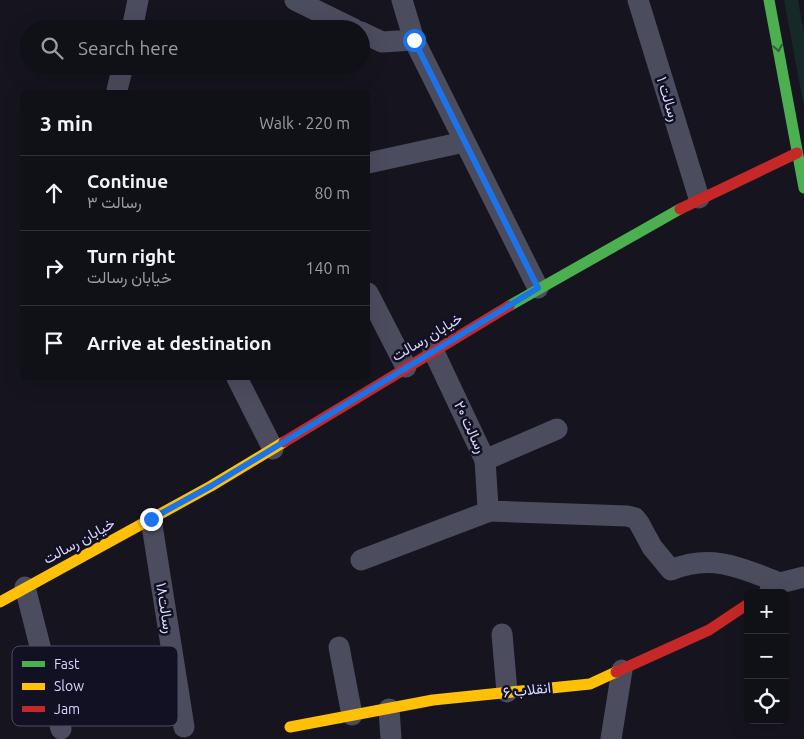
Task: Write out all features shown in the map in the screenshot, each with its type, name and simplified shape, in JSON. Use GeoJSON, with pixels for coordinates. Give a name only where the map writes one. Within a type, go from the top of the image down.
{"type":"FeatureCollection","features":[{"type":"Feature","properties":{"kind":"street"},"geometry":{"type":"LineString","coordinates":[[134,20],[138,0]]}},
{"type":"Feature","properties":{"kind":"street"},"geometry":{"type":"LineString","coordinates":[[295,0],[336,20]]}},
{"type":"Feature","properties":{"kind":"street"},"geometry":{"type":"LineString","coordinates":[[402,0],[414,40],[538,288]]}},
{"type":"Feature","properties":{"kind":"street","name":"رسالت ۱"},"geometry":{"type":"LineString","coordinates":[[638,0],[699,198]]}},
{"type":"Feature","properties":{"kind":"street"},"geometry":{"type":"LineString","coordinates":[[769,0],[804,188]]}},
{"type":"Feature","properties":{"kind":"street"},"geometry":{"type":"LineString","coordinates":[[370,36],[382,42],[414,40]]}},
{"type":"Feature","properties":{"kind":"street"},"geometry":{"type":"LineString","coordinates":[[117,90],[121,75]]}},
{"type":"Feature","properties":{"kind":"street"},"geometry":{"type":"LineString","coordinates":[[370,162],[464,142]]}},
{"type":"Feature","properties":{"kind":"street","name":"خیابان رسالت"},"geometry":{"type":"LineString","coordinates":[[0,602],[273,449],[538,288],[699,198],[798,153]]}},
{"type":"Feature","properties":{"kind":"street"},"geometry":{"type":"LineString","coordinates":[[370,297],[406,367]]}},
{"type":"Feature","properties":{"kind":"street","name":"رسالت ۲۰"},"geometry":{"type":"LineString","coordinates":[[434,350],[485,460],[557,429]]}},
{"type":"Feature","properties":{"kind":"street"},"geometry":{"type":"LineString","coordinates":[[237,380],[273,449]]}},
{"type":"Feature","properties":{"kind":"street"},"geometry":{"type":"LineString","coordinates":[[485,460],[488,507],[490,511]]}},
{"type":"Feature","properties":{"kind":"street"},"geometry":{"type":"LineString","coordinates":[[361,560],[490,511],[627,516],[634,518],[639,523],[652,547],[671,570],[684,564],[711,560],[740,567],[773,588],[804,577]]}},
{"type":"Feature","properties":{"kind":"street","name":"رسالت۱۸"},"geometry":{"type":"LineString","coordinates":[[151,519],[171,646]]}},
{"type":"Feature","properties":{"kind":"street"},"geometry":{"type":"LineString","coordinates":[[25,587],[40,646]]}},
{"type":"Feature","properties":{"kind":"street","name":"انقلاب ۶"},"geometry":{"type":"LineString","coordinates":[[290,727],[434,700],[590,684],[709,630],[744,607]]}},
{"type":"Feature","properties":{"kind":"street"},"geometry":{"type":"LineString","coordinates":[[502,634],[507,692]]}},
{"type":"Feature","properties":{"kind":"street"},"geometry":{"type":"LineString","coordinates":[[339,647],[352,715]]}},
{"type":"Feature","properties":{"kind":"street"},"geometry":{"type":"LineString","coordinates":[[611,739],[622,670]]}},
{"type":"Feature","properties":{"kind":"street","name":"رسالت۱۸"},"geometry":{"type":"LineString","coordinates":[[178,689],[184,727]]}},
{"type":"Feature","properties":{"kind":"street"},"geometry":{"type":"LineString","coordinates":[[389,708],[391,739]]}},
{"type":"Feature","properties":{"kind":"green space"},"geometry":{"type":"Polygon","coordinates":[[[784,0],[798,0],[804,34],[804,107],[784,0]]]}},
{"type":"Feature","properties":{"kind":"traffic: fast"},"geometry":{"type":"LineString","coordinates":[[769,0],[804,188]]}},
{"type":"Feature","properties":{"kind":"traffic: fast"},"geometry":{"type":"LineString","coordinates":[[509,306],[680,209]]}},
{"type":"Feature","properties":{"kind":"traffic: slow"},"geometry":{"type":"LineString","coordinates":[[0,602],[211,486],[284,442]]}},
{"type":"Feature","properties":{"kind":"traffic: slow"},"geometry":{"type":"LineString","coordinates":[[290,727],[433,700],[590,684],[616,672]]}},
{"type":"Feature","properties":{"kind":"traffic: jam"},"geometry":{"type":"LineString","coordinates":[[680,209],[797,153]]}},
{"type":"Feature","properties":{"kind":"traffic: jam"},"geometry":{"type":"LineString","coordinates":[[284,442],[509,306]]}},
{"type":"Feature","properties":{"kind":"traffic: jam"},"geometry":{"type":"LineString","coordinates":[[616,672],[709,630],[744,607]]}},
{"type":"Feature","properties":{"kind":"route"},"geometry":{"type":"LineString","coordinates":[[151,519],[211,486],[538,288],[414,40]]}}]}
